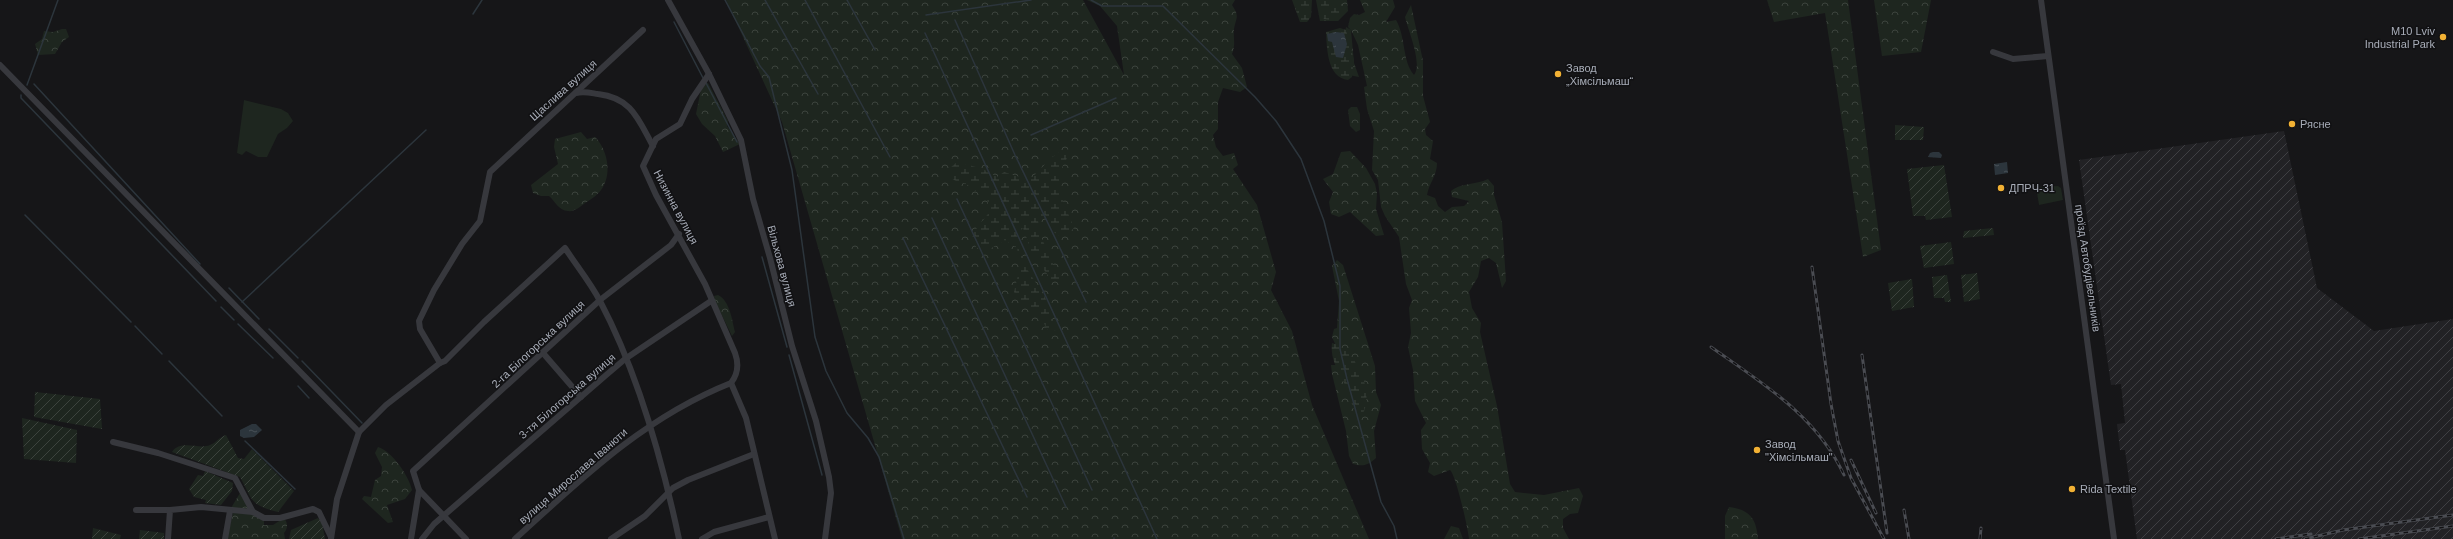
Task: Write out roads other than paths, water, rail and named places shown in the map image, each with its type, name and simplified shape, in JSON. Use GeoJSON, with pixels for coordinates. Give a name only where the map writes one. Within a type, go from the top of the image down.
{"type":"FeatureCollection","features":[{"type":"Feature","properties":{"kind":"street","name":"Вільхова вулиця"},"geometry":{"type":"LineString","coordinates":[[668,0],[709,74],[741,140],[753,199],[770,258],[792,346],[816,421],[831,493],[825,539]]}},
{"type":"Feature","properties":{"kind":"street","name":"проїзд Автобудівельників"},"geometry":{"type":"LineString","coordinates":[[2041,0],[2114,539]]}},
{"type":"Feature","properties":{"kind":"street","name":"Щаслива вулиця"},"geometry":{"type":"LineString","coordinates":[[440,363],[420,329],[419,321],[434,290],[462,244],[480,221],[490,172],[643,30]]}},
{"type":"Feature","properties":{"kind":"street"},"geometry":{"type":"LineString","coordinates":[[1993,52],[2013,59],[2048,56]]}},
{"type":"Feature","properties":{"kind":"street"},"geometry":{"type":"LineString","coordinates":[[0,64],[359,432]]}},
{"type":"Feature","properties":{"kind":"street","name":"Низинна вулиця"},"geometry":{"type":"LineString","coordinates":[[709,74],[692,99],[680,124],[656,139],[643,166],[656,195],[679,234],[711,301],[738,363],[734,379],[731,384]]}},
{"type":"Feature","properties":{"kind":"street"},"geometry":{"type":"LineString","coordinates":[[574,94],[582,91],[603,94],[622,100],[636,113],[653,146]]}},
{"type":"Feature","properties":{"kind":"street","name":"2-га Білогорська вулиця"},"geometry":{"type":"LineString","coordinates":[[419,490],[413,471],[452,433],[543,353],[600,300],[671,245],[679,234]]}},
{"type":"Feature","properties":{"kind":"street"},"geometry":{"type":"LineString","coordinates":[[331,538],[336,498],[359,432],[386,405],[440,363],[445,361],[484,322],[565,248],[600,300],[625,359],[650,424],[669,492],[679,539]]}},
{"type":"Feature","properties":{"kind":"street","name":"3-тя Білогорська вулиця"},"geometry":{"type":"LineString","coordinates":[[422,539],[443,516],[625,359],[711,301]]}},
{"type":"Feature","properties":{"kind":"street"},"geometry":{"type":"LineString","coordinates":[[543,353],[581,396]]}},
{"type":"Feature","properties":{"kind":"street"},"geometry":{"type":"LineString","coordinates":[[731,384],[742,406],[775,539]]}},
{"type":"Feature","properties":{"kind":"street","name":"вулиця Мирослава Іванюти"},"geometry":{"type":"LineString","coordinates":[[515,539],[603,460],[650,424],[694,399],[731,384]]}},
{"type":"Feature","properties":{"kind":"street"},"geometry":{"type":"LineString","coordinates":[[112,442],[158,453],[235,478],[253,512]]}},
{"type":"Feature","properties":{"kind":"street"},"geometry":{"type":"LineString","coordinates":[[611,539],[645,516],[669,492],[688,480],[754,454]]}},
{"type":"Feature","properties":{"kind":"street"},"geometry":{"type":"LineString","coordinates":[[419,490],[466,539]]}},
{"type":"Feature","properties":{"kind":"street"},"geometry":{"type":"LineString","coordinates":[[411,539],[419,490]]}},
{"type":"Feature","properties":{"kind":"street"},"geometry":{"type":"LineString","coordinates":[[136,510],[170,510],[201,507],[230,511],[253,512],[264,518],[280,518],[313,510],[319,512],[331,538]]}},
{"type":"Feature","properties":{"kind":"street"},"geometry":{"type":"LineString","coordinates":[[168,539],[170,510]]}},
{"type":"Feature","properties":{"kind":"street"},"geometry":{"type":"LineString","coordinates":[[224,539],[230,511]]}},
{"type":"Feature","properties":{"kind":"street"},"geometry":{"type":"LineString","coordinates":[[702,539],[714,532],[769,517]]}},
{"type":"Feature","properties":{"kind":"water"},"geometry":{"type":"Polygon","coordinates":[[[1336,32],[1344,33],[1347,44],[1343,58],[1336,57],[1332,42],[1328,41],[1327,34],[1336,32]]]}},
{"type":"Feature","properties":{"kind":"water"},"geometry":{"type":"Polygon","coordinates":[[[1939,152],[1942,155],[1941,158],[1928,157],[1930,153],[1939,152]]]}},
{"type":"Feature","properties":{"kind":"water"},"geometry":{"type":"Polygon","coordinates":[[[2007,162],[2008,173],[1995,175],[1994,164],[2007,162]]]}},
{"type":"Feature","properties":{"kind":"water"},"geometry":{"type":"Polygon","coordinates":[[[252,424],[256,424],[262,430],[254,437],[244,438],[240,436],[240,430],[252,424]]]}},
{"type":"Feature","properties":{"kind":"waterway"},"geometry":{"type":"LineString","coordinates":[[27,85],[58,0]]}},
{"type":"Feature","properties":{"kind":"waterway"},"geometry":{"type":"LineString","coordinates":[[473,14],[482,0]]}},
{"type":"Feature","properties":{"kind":"waterway"},"geometry":{"type":"LineString","coordinates":[[725,0],[760,66],[769,77],[792,170],[815,337],[826,371],[847,413],[868,438],[879,457],[904,539]]}},
{"type":"Feature","properties":{"kind":"waterway"},"geometry":{"type":"LineString","coordinates":[[765,0],[818,94]]}},
{"type":"Feature","properties":{"kind":"waterway"},"geometry":{"type":"LineString","coordinates":[[805,0],[890,157]]}},
{"type":"Feature","properties":{"kind":"waterway"},"geometry":{"type":"LineString","coordinates":[[847,0],[875,50]]}},
{"type":"Feature","properties":{"kind":"waterway"},"geometry":{"type":"LineString","coordinates":[[926,15],[1031,0]]}},
{"type":"Feature","properties":{"kind":"waterway"},"geometry":{"type":"LineString","coordinates":[[1091,0],[1102,6],[1163,6],[1255,97],[1276,121],[1301,159],[1324,221],[1340,286],[1340,349],[1347,379],[1381,502],[1394,526],[1397,539]]}},
{"type":"Feature","properties":{"kind":"waterway"},"geometry":{"type":"LineString","coordinates":[[955,20],[1015,155],[1086,302]]}},
{"type":"Feature","properties":{"kind":"waterway"},"geometry":{"type":"LineString","coordinates":[[674,22],[703,78]]}},
{"type":"Feature","properties":{"kind":"waterway"},"geometry":{"type":"LineString","coordinates":[[925,33],[1157,539]]}},
{"type":"Feature","properties":{"kind":"waterway"},"geometry":{"type":"LineString","coordinates":[[706,83],[737,142]]}},
{"type":"Feature","properties":{"kind":"waterway"},"geometry":{"type":"LineString","coordinates":[[34,84],[200,264]]}},
{"type":"Feature","properties":{"kind":"waterway"},"geometry":{"type":"LineString","coordinates":[[21,95],[21,98],[216,301]]}},
{"type":"Feature","properties":{"kind":"waterway"},"geometry":{"type":"LineString","coordinates":[[1031,135],[1116,98]]}},
{"type":"Feature","properties":{"kind":"waterway"},"geometry":{"type":"LineString","coordinates":[[242,302],[426,130]]}},
{"type":"Feature","properties":{"kind":"waterway"},"geometry":{"type":"LineString","coordinates":[[957,199],[1092,490]]}},
{"type":"Feature","properties":{"kind":"waterway"},"geometry":{"type":"LineString","coordinates":[[25,215],[131,322]]}},
{"type":"Feature","properties":{"kind":"waterway"},"geometry":{"type":"LineString","coordinates":[[932,218],[1066,507]]}},
{"type":"Feature","properties":{"kind":"waterway"},"geometry":{"type":"LineString","coordinates":[[903,238],[1027,497]]}},
{"type":"Feature","properties":{"kind":"waterway"},"geometry":{"type":"LineString","coordinates":[[762,257],[787,347]]}},
{"type":"Feature","properties":{"kind":"waterway"},"geometry":{"type":"LineString","coordinates":[[229,288],[259,319]]}},
{"type":"Feature","properties":{"kind":"waterway"},"geometry":{"type":"LineString","coordinates":[[221,307],[234,320]]}},
{"type":"Feature","properties":{"kind":"waterway"},"geometry":{"type":"LineString","coordinates":[[238,324],[273,358]]}},
{"type":"Feature","properties":{"kind":"waterway"},"geometry":{"type":"LineString","coordinates":[[135,326],[162,354]]}},
{"type":"Feature","properties":{"kind":"waterway"},"geometry":{"type":"LineString","coordinates":[[269,329],[298,358]]}},
{"type":"Feature","properties":{"kind":"waterway"},"geometry":{"type":"LineString","coordinates":[[789,355],[822,475]]}},
{"type":"Feature","properties":{"kind":"waterway"},"geometry":{"type":"LineString","coordinates":[[169,361],[222,416]]}},
{"type":"Feature","properties":{"kind":"waterway"},"geometry":{"type":"LineString","coordinates":[[302,361],[362,423]]}},
{"type":"Feature","properties":{"kind":"waterway"},"geometry":{"type":"LineString","coordinates":[[298,386],[309,398]]}},
{"type":"Feature","properties":{"kind":"waterway"},"geometry":{"type":"LineString","coordinates":[[245,441],[295,489]]}},
{"type":"Feature","properties":{"kind":"railway"},"geometry":{"type":"LineString","coordinates":[[1812,267],[1831,404],[1838,441],[1851,478],[1884,539]]}},
{"type":"Feature","properties":{"kind":"railway"},"geometry":{"type":"LineString","coordinates":[[1711,347],[1750,374],[1804,418],[1833,454],[1844,475]]}},
{"type":"Feature","properties":{"kind":"railway"},"geometry":{"type":"LineString","coordinates":[[1862,355],[1887,533]]}},
{"type":"Feature","properties":{"kind":"railway"},"geometry":{"type":"LineString","coordinates":[[1851,460],[1876,513]]}},
{"type":"Feature","properties":{"kind":"railway"},"geometry":{"type":"LineString","coordinates":[[1904,510],[1909,539]]}},
{"type":"Feature","properties":{"kind":"railway"},"geometry":{"type":"LineString","coordinates":[[2305,539],[2343,530],[2453,515]]}},
{"type":"Feature","properties":{"kind":"railway"},"geometry":{"type":"LineString","coordinates":[[2359,539],[2453,526]]}},
{"type":"Feature","properties":{"kind":"railway"},"geometry":{"type":"LineString","coordinates":[[1980,539],[1981,528]]}},
{"type":"Feature","properties":{"kind":"railway"},"geometry":{"type":"LineString","coordinates":[[2276,539],[2311,534]]}},
{"type":"Feature","properties":{"kind":"place","name":"M10 Lviv Industrial Park"},"geometry":{"type":"Point","coordinates":[2443,37]}},
{"type":"Feature","properties":{"kind":"place","name":"Завод „Хімсільмаш“"},"geometry":{"type":"Point","coordinates":[1558,74]}},
{"type":"Feature","properties":{"kind":"place","name":"Рясне"},"geometry":{"type":"Point","coordinates":[2292,124]}},
{"type":"Feature","properties":{"kind":"place","name":"ДПРЧ-31"},"geometry":{"type":"Point","coordinates":[2001,188]}},
{"type":"Feature","properties":{"kind":"place","name":"Завод \"Хімсільмаш\""},"geometry":{"type":"Point","coordinates":[1757,450]}},
{"type":"Feature","properties":{"kind":"place","name":"Rida Textile"},"geometry":{"type":"Point","coordinates":[2072,489]}}]}
